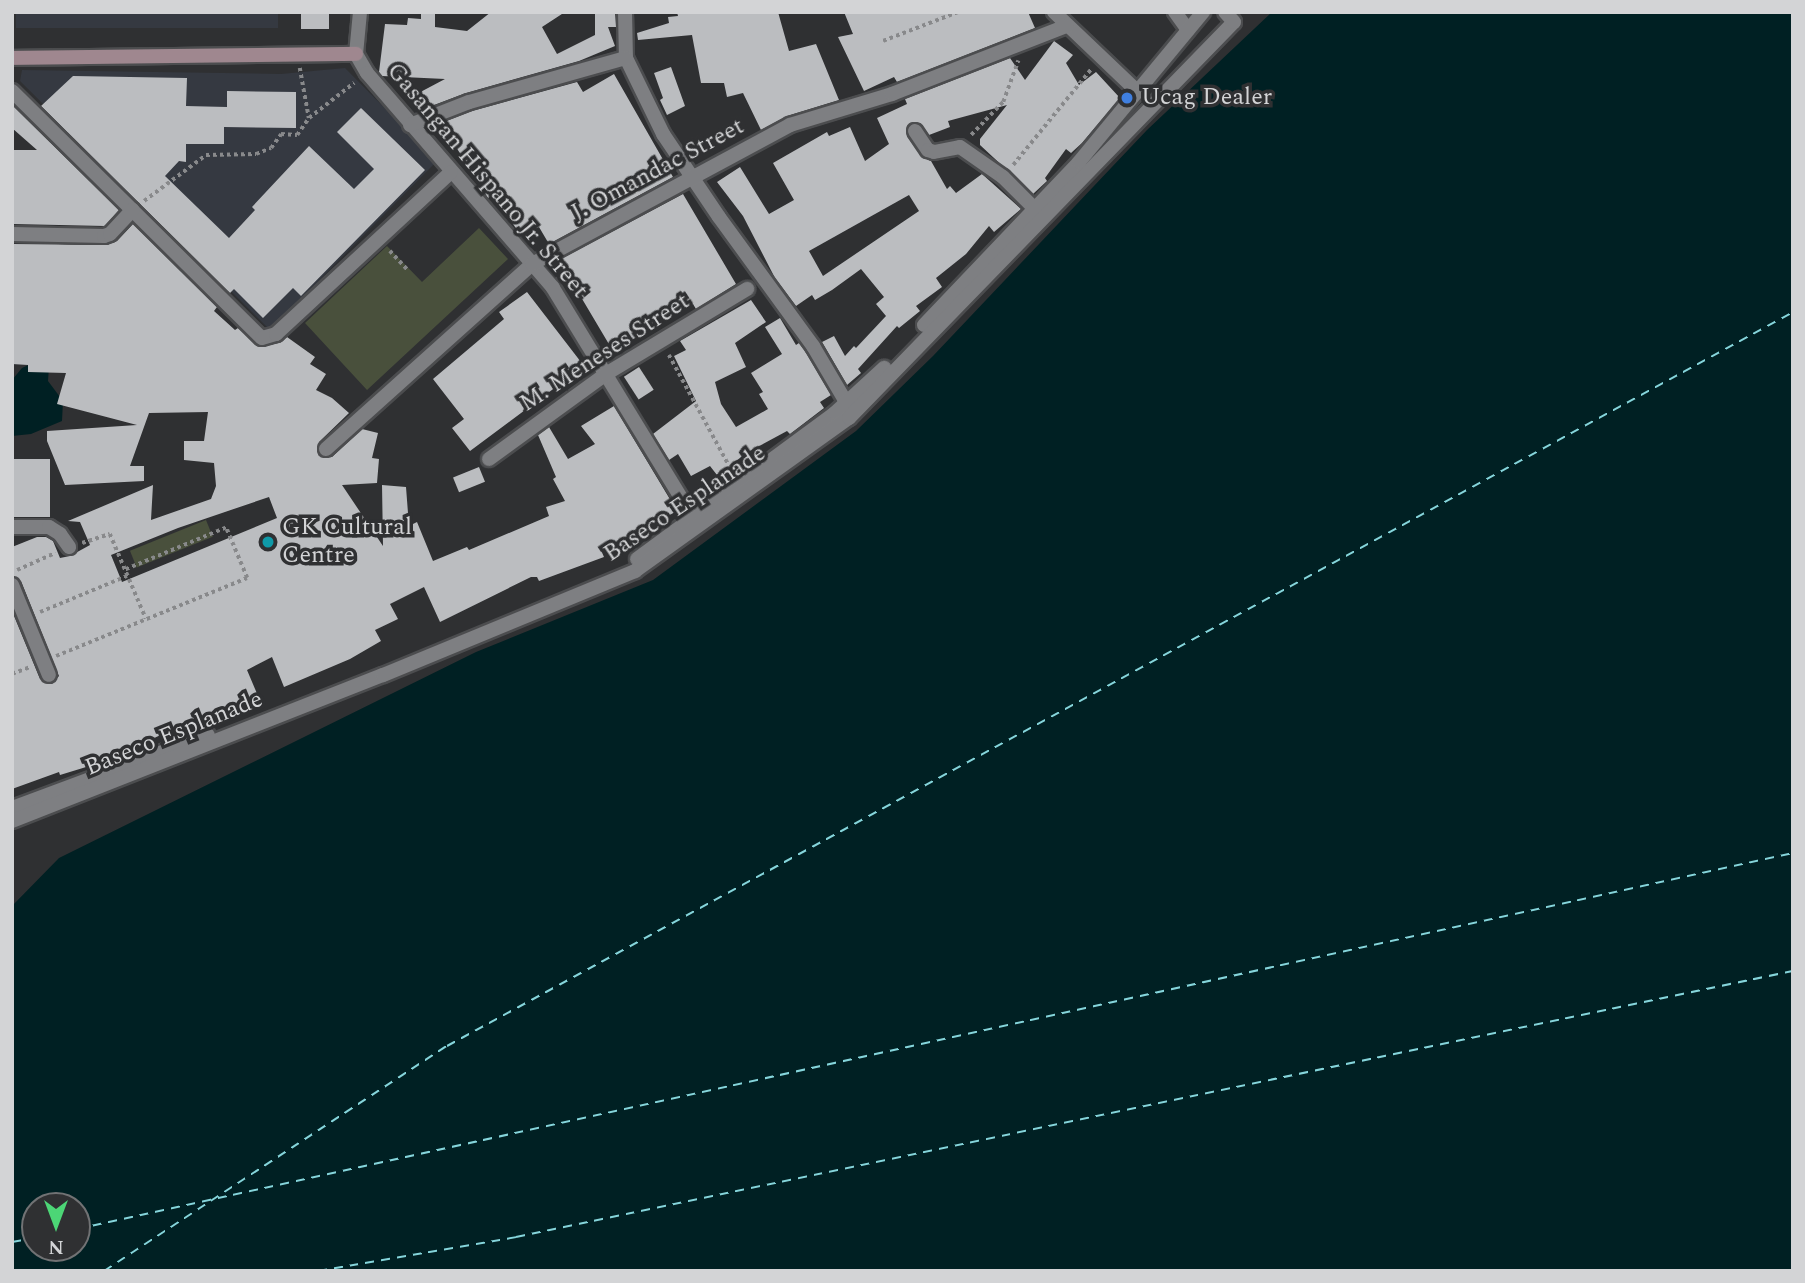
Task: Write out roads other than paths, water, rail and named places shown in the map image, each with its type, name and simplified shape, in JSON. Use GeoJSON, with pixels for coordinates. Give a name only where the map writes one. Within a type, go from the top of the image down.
{"type":"FeatureCollection","features":[{"type":"Feature","properties":{"kind":"street","name":"Gasangan Hispano Jr. Street"},"geometry":{"type":"LineString","coordinates":[[360,12],[356,54],[367,73],[553,288],[692,516]]}},
{"type":"Feature","properties":{"kind":"street"},"geometry":{"type":"LineString","coordinates":[[625,12],[626,58],[663,134],[813,346],[846,402]]}},
{"type":"Feature","properties":{"kind":"street"},"geometry":{"type":"LineString","coordinates":[[1054,12],[1100,59],[1137,91]]}},
{"type":"Feature","properties":{"kind":"street"},"geometry":{"type":"LineString","coordinates":[[1175,12],[1188,30]]}},
{"type":"Feature","properties":{"kind":"street"},"geometry":{"type":"LineString","coordinates":[[12,808],[265,714],[618,571],[846,402],[888,365],[1079,162],[1203,12]]}},
{"type":"Feature","properties":{"kind":"street","name":"Baseco Esplanade"},"geometry":{"type":"LineString","coordinates":[[12,821],[383,675],[635,571],[849,418],[1234,22],[1225,12]]}},
{"type":"Feature","properties":{"kind":"street","name":"J. Omandac Street"},"geometry":{"type":"LineString","coordinates":[[326,449],[532,264],[790,125],[892,94],[1016,43],[1066,26]]}},
{"type":"Feature","properties":{"kind":"street"},"geometry":{"type":"LineString","coordinates":[[12,58],[298,52],[356,54]]}},
{"type":"Feature","properties":{"kind":"street"},"geometry":{"type":"LineString","coordinates":[[410,125],[469,102],[626,58]]}},
{"type":"Feature","properties":{"kind":"street"},"geometry":{"type":"LineString","coordinates":[[12,91],[262,338],[276,334],[451,172]]}},
{"type":"Feature","properties":{"kind":"street"},"geometry":{"type":"LineString","coordinates":[[915,131],[928,150],[934,152],[960,147],[1003,177],[1034,208]]}},
{"type":"Feature","properties":{"kind":"street"},"geometry":{"type":"LineString","coordinates":[[12,234],[104,236],[110,234],[132,210]]}},
{"type":"Feature","properties":{"kind":"street","name":"M. Meneses Street"},"geometry":{"type":"LineString","coordinates":[[489,458],[606,374],[747,289]]}},
{"type":"Feature","properties":{"kind":"street"},"geometry":{"type":"LineString","coordinates":[[12,527],[49,527],[60,534],[69,547]]}},
{"type":"Feature","properties":{"kind":"street"},"geometry":{"type":"LineString","coordinates":[[12,585],[46,668]]}},
{"type":"Feature","properties":{"kind":"water"},"geometry":{"type":"Polygon","coordinates":[[[1272,12],[1793,12],[1793,1271],[12,1271],[12,906],[59,858],[476,652],[653,580],[856,431],[933,356],[1147,130],[1272,12]]]}},
{"type":"Feature","properties":{"kind":"water"},"geometry":{"type":"Polygon","coordinates":[[[41,359],[49,367],[48,381],[63,401],[62,421],[31,434],[12,436],[12,380],[22,368],[41,359]]]}},
{"type":"Feature","properties":{"kind":"place","name":"Ucag Dealer"},"geometry":{"type":"Point","coordinates":[1127,98]}},
{"type":"Feature","properties":{"kind":"place","name":"GK Cultural Centre"},"geometry":{"type":"Point","coordinates":[268,542]}}]}
